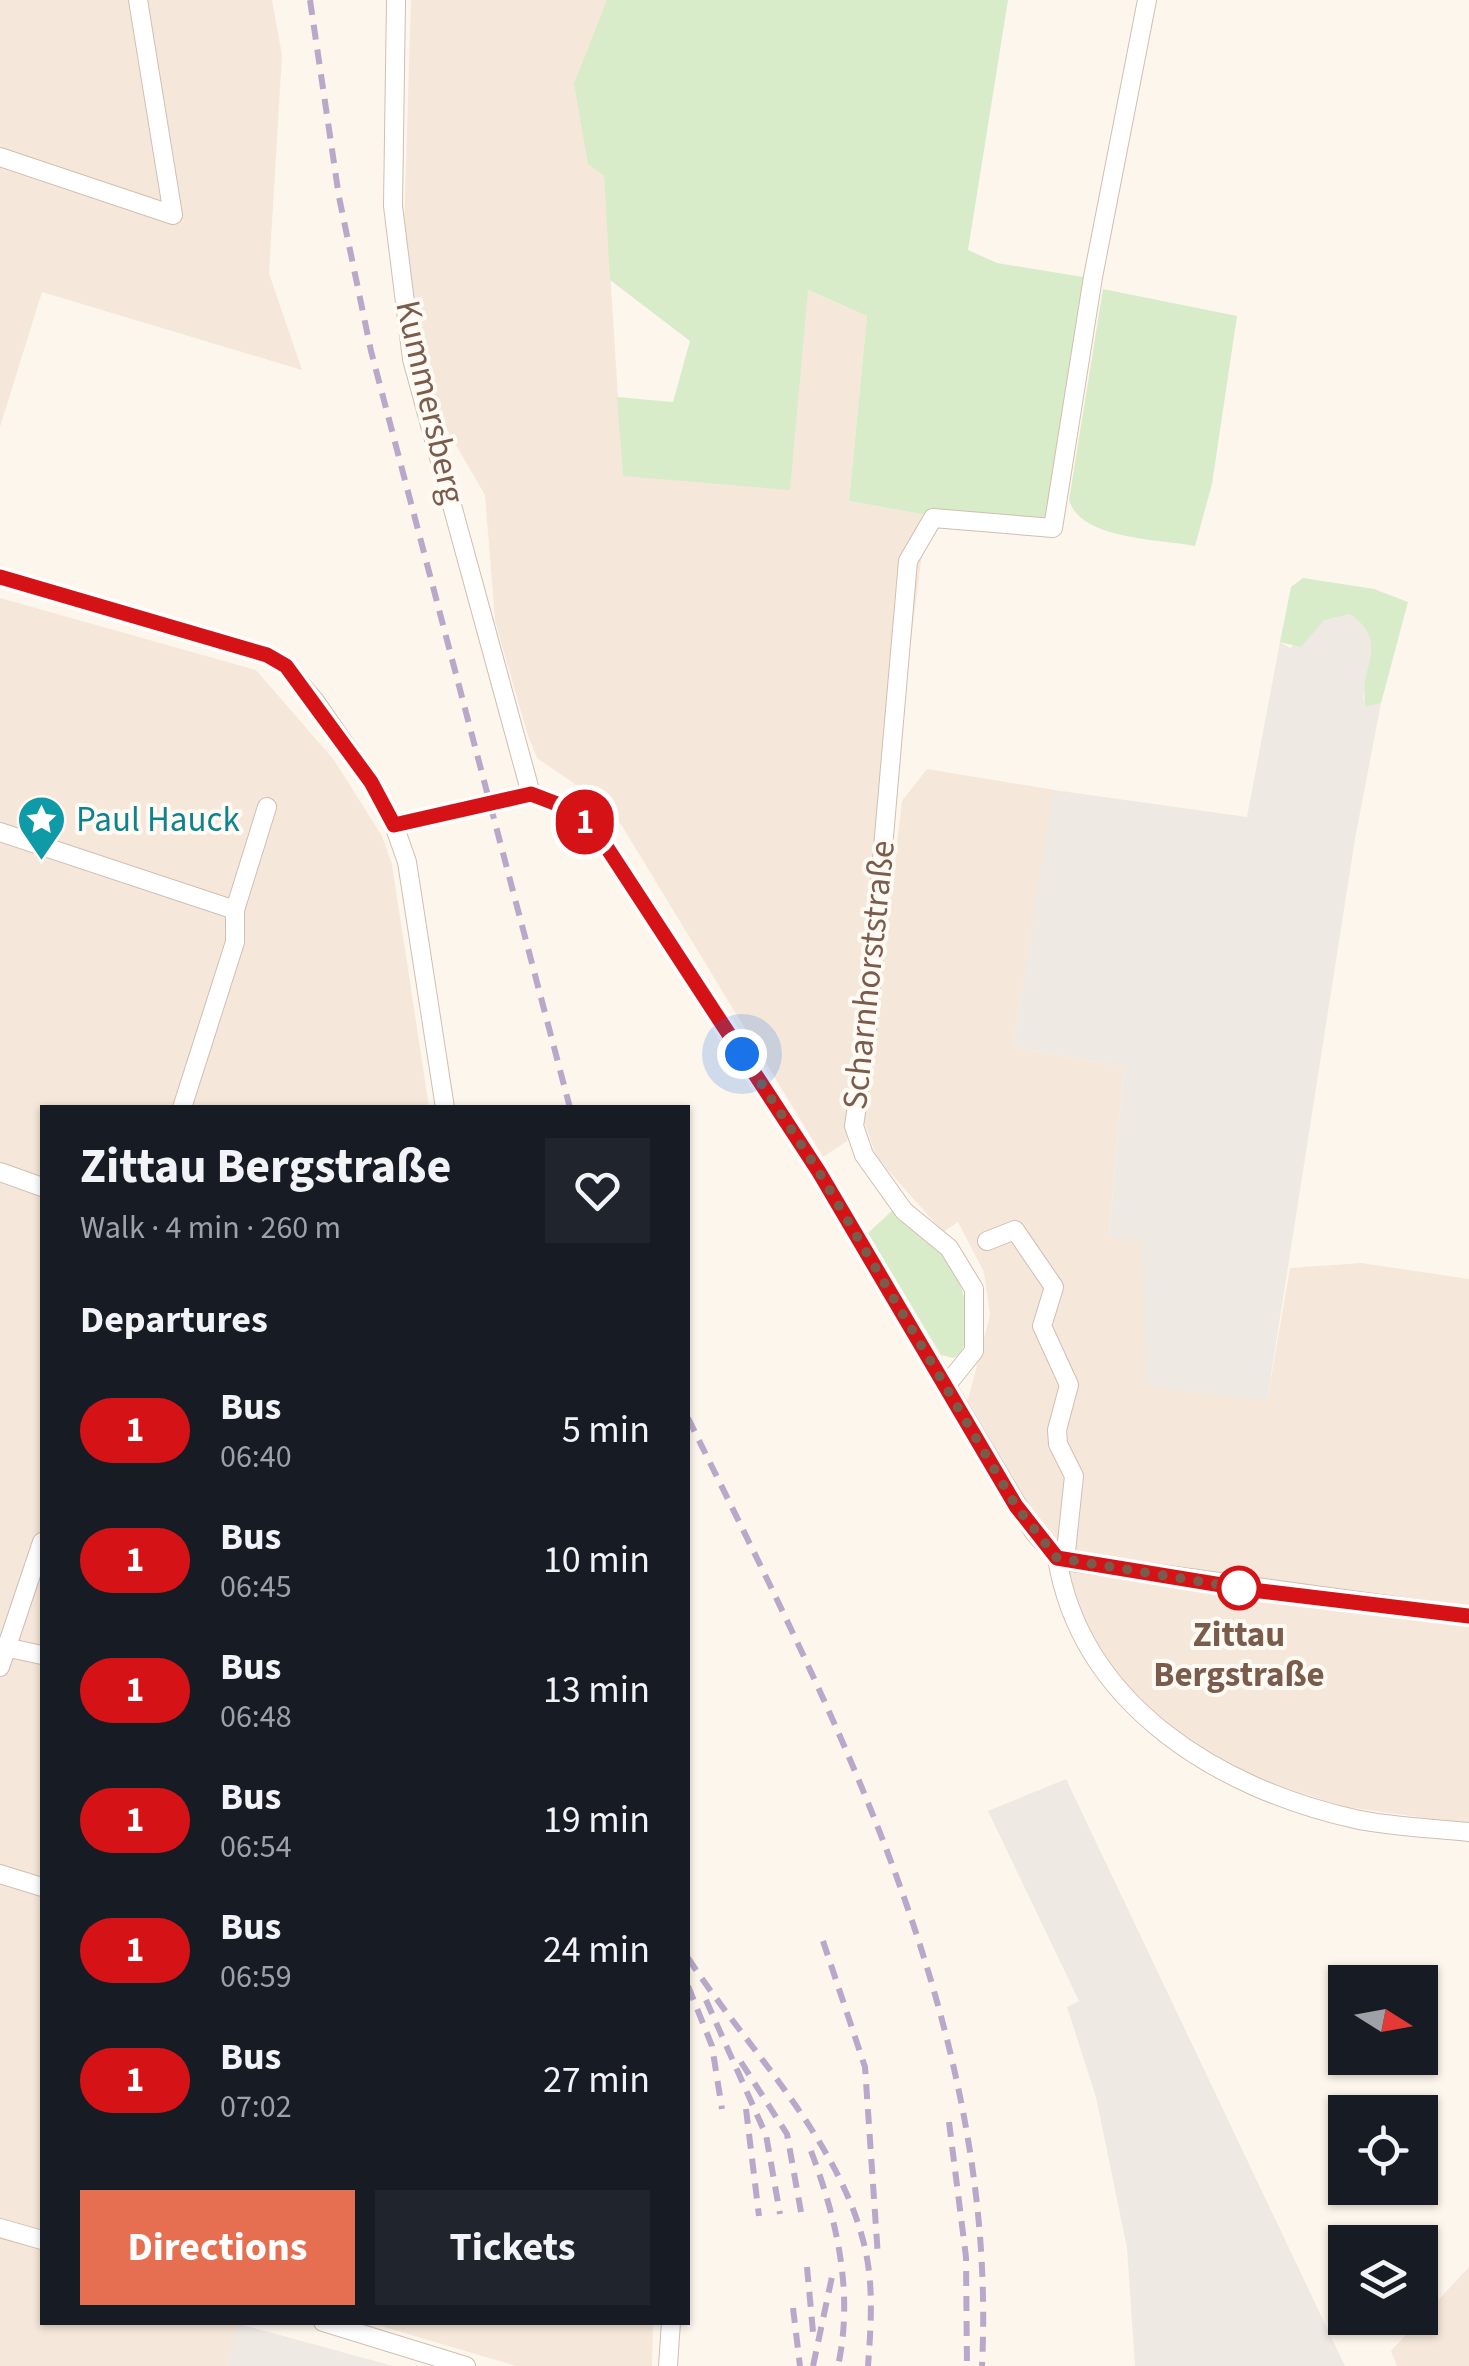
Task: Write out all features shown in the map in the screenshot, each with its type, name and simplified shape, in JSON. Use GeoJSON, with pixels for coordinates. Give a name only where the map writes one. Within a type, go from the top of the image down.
{"type":"FeatureCollection","features":[{"type":"Feature","properties":{"kind":"street"},"geometry":{"type":"LineString","coordinates":[[0,157],[173,215],[138,0]]}},
{"type":"Feature","properties":{"kind":"street","name":"Kummersberg"},"geometry":{"type":"LineString","coordinates":[[396,0],[393,206],[412,359],[531,794]]}},
{"type":"Feature","properties":{"kind":"street","name":"Scharnhorststraße"},"geometry":{"type":"LineString","coordinates":[[945,1386],[974,1351],[974,1289],[949,1248],[904,1210],[864,1155],[854,1126],[866,1044],[908,561],[932,518],[1053,528],[1093,277],[1148,0]]}},
{"type":"Feature","properties":{"kind":"street"},"geometry":{"type":"LineString","coordinates":[[0,578],[267,655],[286,666],[371,782],[394,825],[407,862],[445,1105]]}},
{"type":"Feature","properties":{"kind":"street"},"geometry":{"type":"LineString","coordinates":[[394,825],[531,794],[573,810],[600,837],[819,1172],[1033,1532],[1061,1560],[1469,1616]]}},
{"type":"Feature","properties":{"kind":"street"},"geometry":{"type":"LineString","coordinates":[[183,1105],[234,942],[235,910],[267,807]]}},
{"type":"Feature","properties":{"kind":"street"},"geometry":{"type":"LineString","coordinates":[[0,832],[235,910]]}},
{"type":"Feature","properties":{"kind":"street"},"geometry":{"type":"LineString","coordinates":[[0,1172],[40,1186]]}},
{"type":"Feature","properties":{"kind":"street"},"geometry":{"type":"LineString","coordinates":[[986,1241],[1015,1230],[1054,1287],[1042,1326],[1069,1384],[1057,1430],[1058,1444],[1074,1476],[1061,1560],[1063,1594],[1102,1671],[1176,1744],[1244,1784],[1356,1820],[1469,1832]]}},
{"type":"Feature","properties":{"kind":"street"},"geometry":{"type":"LineString","coordinates":[[0,1667],[40,1548]]}},
{"type":"Feature","properties":{"kind":"street"},"geometry":{"type":"LineString","coordinates":[[4,1648],[40,1656]]}},
{"type":"Feature","properties":{"kind":"street"},"geometry":{"type":"LineString","coordinates":[[0,1874],[40,1886]]}},
{"type":"Feature","properties":{"kind":"street"},"geometry":{"type":"LineString","coordinates":[[0,2228],[40,2239]]}},
{"type":"Feature","properties":{"kind":"street"},"geometry":{"type":"LineString","coordinates":[[333,2325],[466,2366]]}},
{"type":"Feature","properties":{"kind":"street"},"geometry":{"type":"LineString","coordinates":[[668,2366],[670,2325]]}},
{"type":"Feature","properties":{"kind":"shaded area"},"geometry":{"type":"Polygon","coordinates":[[[0,0],[272,0],[282,55],[269,273],[302,370],[42,292],[0,427],[0,0]]]}},
{"type":"Feature","properties":{"kind":"shaded area"},"geometry":{"type":"Polygon","coordinates":[[[411,0],[626,0],[604,176],[623,476],[805,302],[807,290],[867,316],[849,501],[927,515],[847,1141],[823,1157],[622,826],[604,804],[537,758],[528,736],[495,621],[485,495],[422,387],[404,227],[411,0]]]}},
{"type":"Feature","properties":{"kind":"shaded area"},"geometry":{"type":"Polygon","coordinates":[[[0,598],[256,670],[334,760],[382,836],[392,864],[429,1105],[40,1105],[40,2325],[239,2325],[227,2366],[0,2366],[0,598]]]}},
{"type":"Feature","properties":{"kind":"shaded area"},"geometry":{"type":"Polygon","coordinates":[[[1350,614],[1369,627],[1373,639],[1363,697],[1366,707],[1381,703],[1355,839],[1267,1401],[1146,1385],[1142,1240],[1109,1237],[1124,1067],[1013,1047],[1054,790],[1247,817],[1280,642],[1290,648],[1324,619],[1350,614]]]}},
{"type":"Feature","properties":{"kind":"shaded area"},"geometry":{"type":"Polygon","coordinates":[[[927,769],[1055,790],[1013,1047],[1124,1067],[1109,1236],[1142,1239],[1267,1401],[1290,1268],[1361,1263],[1469,1279],[1469,1824],[1346,1807],[1247,1776],[1181,1737],[1110,1676],[1068,1591],[1049,1536],[964,1415],[990,1315],[984,1272],[958,1222],[943,1232],[877,1158],[864,1122],[902,801],[927,769]]]}},
{"type":"Feature","properties":{"kind":"shaded area"},"geometry":{"type":"Polygon","coordinates":[[[1066,1779],[1345,2366],[1135,2366],[1127,2248],[1096,2097],[1067,2007],[1079,2001],[988,1811],[1066,1779]]]}},
{"type":"Feature","properties":{"kind":"shaded area"},"geometry":{"type":"Polygon","coordinates":[[[1469,2267],[1469,2366],[1397,2366],[1391,2351],[1406,2335],[1438,2335],[1438,2300],[1469,2267]]]}},
{"type":"Feature","properties":{"kind":"shaded area"},"geometry":{"type":"Polygon","coordinates":[[[239,2325],[243,2325],[393,2366],[227,2366],[239,2325]]]}},
{"type":"Feature","properties":{"kind":"shaded area"},"geometry":{"type":"Polygon","coordinates":[[[378,2325],[653,2325],[652,2366],[516,2366],[378,2325]]]}},
{"type":"Feature","properties":{"kind":"green space"},"geometry":{"type":"Polygon","coordinates":[[[607,0],[1008,0],[968,250],[997,263],[1089,278],[1051,524],[927,515],[849,501],[867,316],[808,290],[790,490],[623,476],[617,397],[673,402],[690,341],[610,280],[604,176],[588,164],[574,84],[607,0]]]}},
{"type":"Feature","properties":{"kind":"green space"},"geometry":{"type":"Polygon","coordinates":[[[1103,289],[1237,316],[1212,484],[1195,546],[1105,530],[1076,513],[1069,500],[1103,289]]]}},
{"type":"Feature","properties":{"kind":"green space"},"geometry":{"type":"Polygon","coordinates":[[[1303,578],[1374,589],[1408,602],[1381,703],[1366,707],[1364,693],[1371,646],[1369,635],[1350,614],[1324,620],[1301,647],[1280,642],[1291,587],[1303,578]]]}},
{"type":"Feature","properties":{"kind":"green space"},"geometry":{"type":"Polygon","coordinates":[[[894,1209],[936,1248],[963,1294],[967,1335],[954,1358],[941,1355],[868,1233],[894,1209]]]}},
{"type":"Feature","properties":{"kind":"railway"},"geometry":{"type":"LineString","coordinates":[[310,0],[339,197],[371,351],[569,1105]]}},
{"type":"Feature","properties":{"kind":"railway"},"geometry":{"type":"LineString","coordinates":[[690,1422],[850,1759],[896,1875],[935,1994],[964,2116],[980,2239],[982,2366]]}},
{"type":"Feature","properties":{"kind":"railway"},"geometry":{"type":"LineString","coordinates":[[823,1941],[865,2067],[878,2257]]}},
{"type":"Feature","properties":{"kind":"railway"},"geometry":{"type":"LineString","coordinates":[[690,1961],[812,2130],[851,2205],[869,2274],[868,2366]]}},
{"type":"Feature","properties":{"kind":"railway"},"geometry":{"type":"LineString","coordinates":[[690,1991],[712,2046],[722,2109]]}},
{"type":"Feature","properties":{"kind":"railway"},"geometry":{"type":"LineString","coordinates":[[706,2000],[766,2135],[780,2214]]}},
{"type":"Feature","properties":{"kind":"railway"},"geometry":{"type":"LineString","coordinates":[[741,2062],[787,2134],[801,2212]]}},
{"type":"Feature","properties":{"kind":"railway"},"geometry":{"type":"LineString","coordinates":[[746,2109],[759,2216]]}},
{"type":"Feature","properties":{"kind":"railway"},"geometry":{"type":"LineString","coordinates":[[949,2122],[966,2257],[967,2366]]}},
{"type":"Feature","properties":{"kind":"railway"},"geometry":{"type":"LineString","coordinates":[[811,2151],[840,2257],[844,2311],[838,2366]]}},
{"type":"Feature","properties":{"kind":"railway"},"geometry":{"type":"LineString","coordinates":[[807,2267],[813,2332]]}},
{"type":"Feature","properties":{"kind":"railway"},"geometry":{"type":"LineString","coordinates":[[813,2366],[833,2272]]}},
{"type":"Feature","properties":{"kind":"railway"},"geometry":{"type":"LineString","coordinates":[[793,2308],[800,2366]]}},
{"type":"Feature","properties":{"kind":"bus line","name":"1"},"geometry":{"type":"LineString","coordinates":[[0,577],[267,655],[286,666],[371,782],[394,825],[449,816],[531,794],[545,796],[573,810],[600,837],[800,1142],[1016,1506],[1057,1558],[1252,1590],[1469,1616]]}},
{"type":"Feature","properties":{"kind":"place","name":"Paul Hauck"},"geometry":{"type":"Point","coordinates":[41,862]}},
{"type":"Feature","properties":{"kind":"place","name":"Zittau Bergstraße"},"geometry":{"type":"Point","coordinates":[1239,1588]}},
{"type":"Feature","properties":{"kind":"route"},"geometry":{"type":"LineString","coordinates":[[742,1054],[819,1172],[1016,1506],[1057,1558],[1252,1590],[1239,1588]]}}]}
